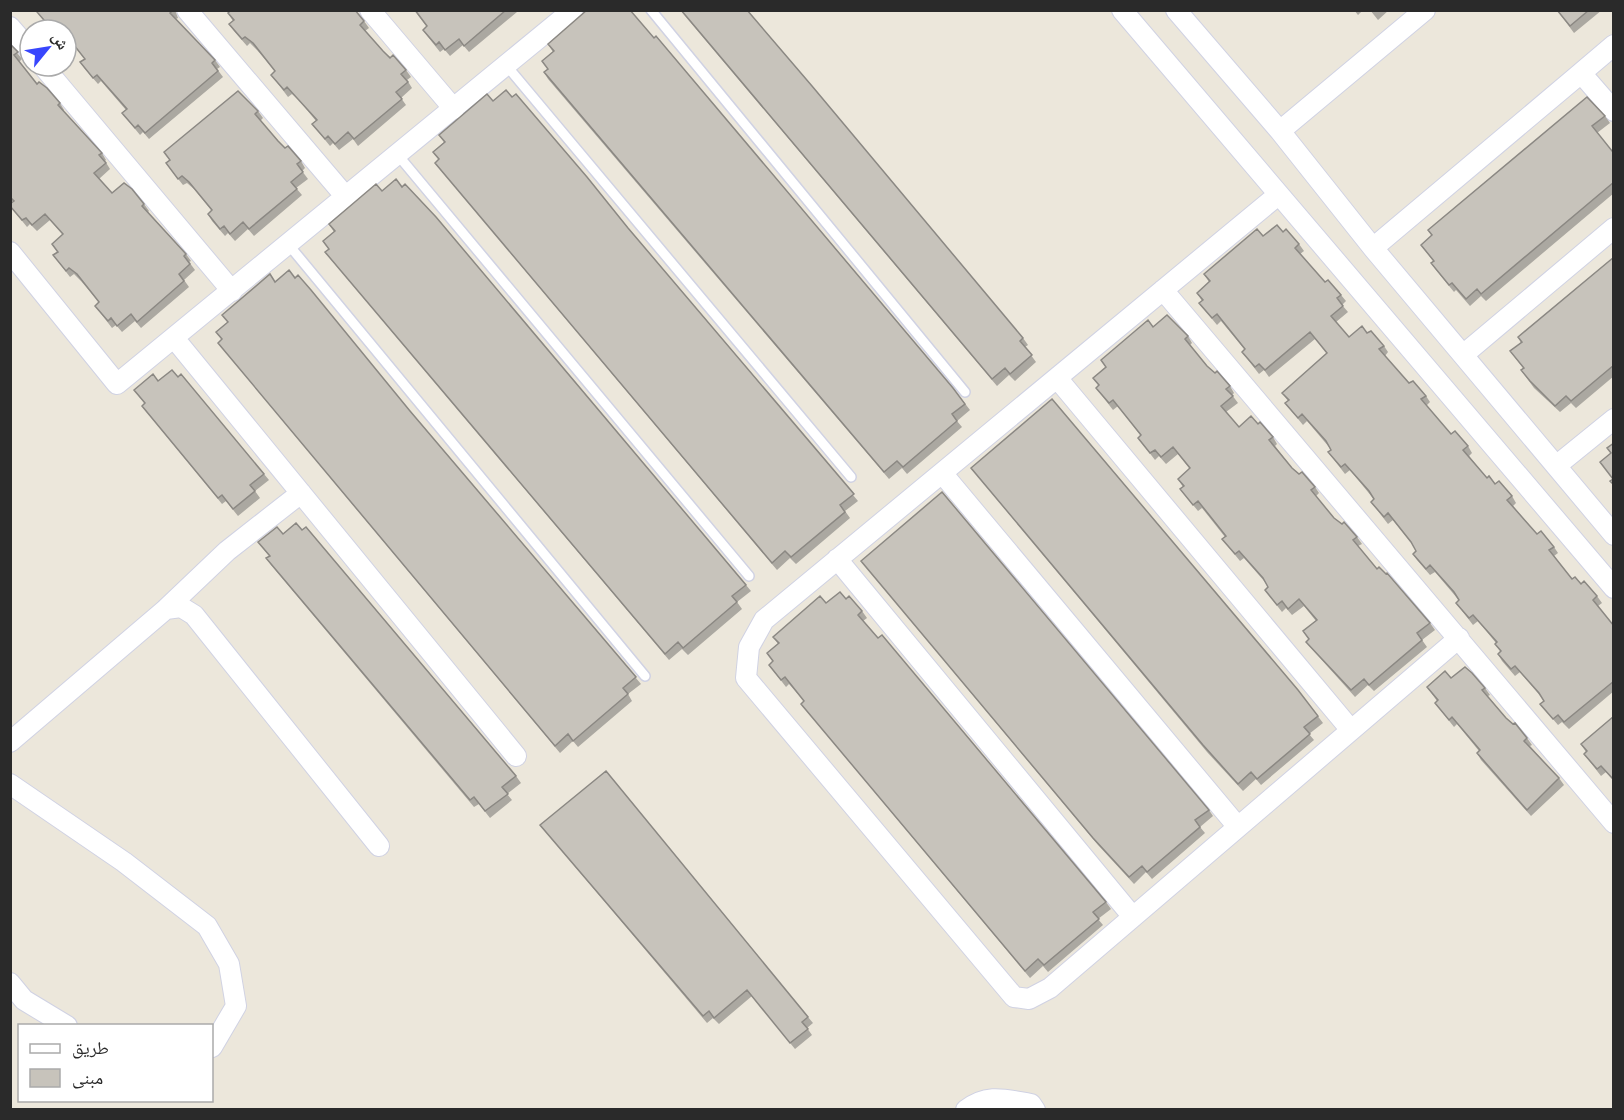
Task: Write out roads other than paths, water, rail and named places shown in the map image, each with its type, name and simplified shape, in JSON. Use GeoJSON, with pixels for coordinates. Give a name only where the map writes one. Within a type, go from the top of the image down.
{"type":"FeatureCollection","features":[{"type":"Feature","properties":{"kind":"street"},"geometry":{"type":"LineString","coordinates":[[187,10],[346,197]]}},
{"type":"Feature","properties":{"kind":"street"},"geometry":{"type":"LineString","coordinates":[[370,10],[453,109]]}},
{"type":"Feature","properties":{"kind":"street"},"geometry":{"type":"LineString","coordinates":[[1122,10],[1614,588]]}},
{"type":"Feature","properties":{"kind":"street"},"geometry":{"type":"LineString","coordinates":[[1176,10],[1614,535]]}},
{"type":"Feature","properties":{"kind":"street"},"geometry":{"type":"LineString","coordinates":[[1280,132],[1425,10]]}},
{"type":"Feature","properties":{"kind":"street"},"geometry":{"type":"LineString","coordinates":[[10,252],[117,384],[506,65],[560,14]]}},
{"type":"Feature","properties":{"kind":"street"},"geometry":{"type":"LineString","coordinates":[[1373,248],[1614,45]]}},
{"type":"Feature","properties":{"kind":"street"},"geometry":{"type":"LineString","coordinates":[[1581,73],[1614,111]]}},
{"type":"Feature","properties":{"kind":"street"},"geometry":{"type":"LineString","coordinates":[[53,78],[232,291]]}},
{"type":"Feature","properties":{"kind":"street"},"geometry":{"type":"LineString","coordinates":[[1278,195],[764,620],[749,647],[746,678],[1014,997],[1029,999],[1050,988],[1459,638]]}},
{"type":"Feature","properties":{"kind":"street"},"geometry":{"type":"LineString","coordinates":[[1463,355],[1614,228]]}},
{"type":"Feature","properties":{"kind":"street"},"geometry":{"type":"LineString","coordinates":[[1163,290],[1614,824]]}},
{"type":"Feature","properties":{"kind":"street"},"geometry":{"type":"LineString","coordinates":[[174,338],[516,756]]}},
{"type":"Feature","properties":{"kind":"street"},"geometry":{"type":"LineString","coordinates":[[1057,378],[1351,730]]}},
{"type":"Feature","properties":{"kind":"street"},"geometry":{"type":"LineString","coordinates":[[1556,466],[1614,419]]}},
{"type":"Feature","properties":{"kind":"street"},"geometry":{"type":"LineString","coordinates":[[942,473],[1238,827]]}},
{"type":"Feature","properties":{"kind":"street"},"geometry":{"type":"LineString","coordinates":[[10,742],[166,609],[227,551],[301,493]]}},
{"type":"Feature","properties":{"kind":"street"},"geometry":{"type":"LineString","coordinates":[[837,559],[1133,917]]}},
{"type":"Feature","properties":{"kind":"street"},"geometry":{"type":"LineString","coordinates":[[166,609],[181,607],[194,615],[379,846]]}},
{"type":"Feature","properties":{"kind":"street"},"geometry":{"type":"LineString","coordinates":[[10,784],[124,862],[207,926],[229,964],[236,1006],[213,1045]]}},
{"type":"Feature","properties":{"kind":"street"},"geometry":{"type":"LineString","coordinates":[[10,983],[17,1003],[63,1024]]}},
{"type":"Feature","properties":{"kind":"street"},"geometry":{"type":"LineString","coordinates":[[966,1110],[978,1100],[998,1098],[1031,1104],[1035,1110]]}},
{"type":"Feature","properties":{"kind":"lane"},"geometry":{"type":"LineString","coordinates":[[651,10],[965,392]]}},
{"type":"Feature","properties":{"kind":"lane"},"geometry":{"type":"LineString","coordinates":[[506,65],[851,477]]}},
{"type":"Feature","properties":{"kind":"lane"},"geometry":{"type":"LineString","coordinates":[[397,154],[748,576]]}},
{"type":"Feature","properties":{"kind":"lane"},"geometry":{"type":"LineString","coordinates":[[288,244],[645,675]]}}]}
